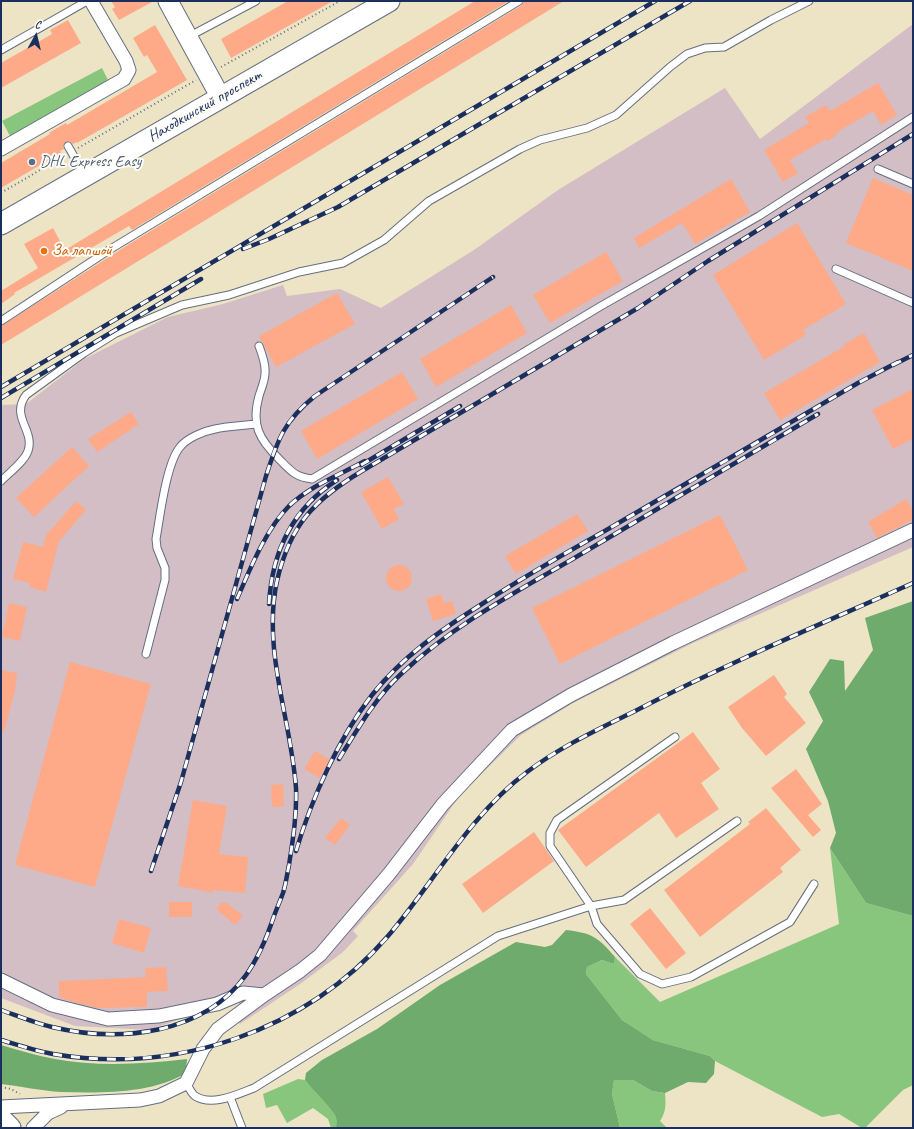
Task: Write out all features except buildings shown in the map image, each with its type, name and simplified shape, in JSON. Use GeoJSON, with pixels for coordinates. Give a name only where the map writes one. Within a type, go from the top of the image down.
{"type":"FeatureCollection","features":[{"type":"Feature","properties":{"kind":"main road","name":"Находкинский проспект"},"geometry":{"type":"LineString","coordinates":[[1,224],[221,98],[367,10],[389,1]]}},
{"type":"Feature","properties":{"kind":"main road"},"geometry":{"type":"LineString","coordinates":[[1,1119],[10,1128]]}},
{"type":"Feature","properties":{"kind":"street"},"geometry":{"type":"LineString","coordinates":[[1,149],[54,124],[124,78],[129,70],[126,61],[91,1]]}},
{"type":"Feature","properties":{"kind":"street"},"geometry":{"type":"LineString","coordinates":[[168,1],[221,98]]}},
{"type":"Feature","properties":{"kind":"street"},"geometry":{"type":"LineString","coordinates":[[1,1107],[140,1100],[159,1096],[186,1083],[203,1049],[218,1029],[264,994],[320,955],[389,874],[443,804],[512,730],[572,695],[673,643],[913,530]]}},
{"type":"Feature","properties":{"kind":"street"},"geometry":{"type":"LineString","coordinates":[[1,980],[52,1005],[108,1018],[159,1016],[217,1004],[243,993],[264,994]]}},
{"type":"Feature","properties":{"kind":"street"},"geometry":{"type":"LineString","coordinates":[[33,1128],[48,1113],[62,1107],[79,1104]]}},
{"type":"Feature","properties":{"kind":"lane"},"geometry":{"type":"LineString","coordinates":[[1,50],[87,1]]}},
{"type":"Feature","properties":{"kind":"lane"},"geometry":{"type":"LineString","coordinates":[[188,38],[256,1]]}},
{"type":"Feature","properties":{"kind":"lane"},"geometry":{"type":"LineString","coordinates":[[1,321],[109,250],[519,1]]}},
{"type":"Feature","properties":{"kind":"lane"},"geometry":{"type":"LineString","coordinates":[[1,481],[28,452],[28,439],[20,414],[20,403],[26,395],[84,352],[116,333],[182,305],[229,295],[299,272],[343,263],[384,240],[429,201],[520,149],[540,140],[587,128],[616,115],[670,66],[687,54],[705,48],[724,47],[771,20],[809,1]]}},
{"type":"Feature","properties":{"kind":"lane"},"geometry":{"type":"LineString","coordinates":[[259,346],[265,374],[256,407],[255,424],[259,435],[267,446],[294,474],[301,478],[312,479],[601,306],[759,216],[913,117]]}},
{"type":"Feature","properties":{"kind":"lane"},"geometry":{"type":"LineString","coordinates":[[70,149],[85,175]]}},
{"type":"Feature","properties":{"kind":"lane"},"geometry":{"type":"LineString","coordinates":[[878,170],[913,184]]}},
{"type":"Feature","properties":{"kind":"lane"},"geometry":{"type":"LineString","coordinates":[[836,269],[913,303]]}},
{"type":"Feature","properties":{"kind":"lane"},"geometry":{"type":"LineString","coordinates":[[146,654],[164,580],[165,568],[157,548],[156,540],[168,479],[175,455],[180,447],[203,433],[216,429],[255,424]]}},
{"type":"Feature","properties":{"kind":"lane"},"geometry":{"type":"LineString","coordinates":[[675,738],[557,820],[550,833],[550,846],[591,906],[597,924],[640,974],[662,984],[691,977],[790,922],[814,884]]}},
{"type":"Feature","properties":{"kind":"lane"},"geometry":{"type":"LineString","coordinates":[[186,1083],[194,1095],[201,1099],[216,1100],[230,1097],[254,1088],[498,936],[591,906],[624,900],[737,821]]}},
{"type":"Feature","properties":{"kind":"lane"},"geometry":{"type":"LineString","coordinates":[[230,1097],[242,1128]]}},
{"type":"Feature","properties":{"kind":"path"},"geometry":{"type":"LineString","coordinates":[[1,193],[70,149],[340,1]]}},
{"type":"Feature","properties":{"kind":"shaded area"},"geometry":{"type":"Polygon","coordinates":[[[913,24],[913,547],[693,643],[573,703],[521,735],[460,795],[413,864],[353,931],[358,936],[343,952],[300,984],[240,1024],[236,1016],[244,986],[206,1010],[149,1030],[75,1026],[1,998],[1,405],[26,404],[84,359],[168,317],[223,304],[283,285],[287,296],[340,289],[381,308],[474,250],[558,190],[725,88],[760,139],[913,24]]]}},
{"type":"Feature","properties":{"kind":"green space"},"geometry":{"type":"Polygon","coordinates":[[[102,68],[108,80],[10,136],[2,121],[102,68]]]}},
{"type":"Feature","properties":{"kind":"green space"},"geometry":{"type":"Polygon","coordinates":[[[913,601],[913,916],[866,903],[830,848],[836,833],[828,801],[806,749],[823,721],[809,692],[830,659],[844,661],[845,691],[873,650],[865,618],[913,601]]]}},
{"type":"Feature","properties":{"kind":"green space"},"geometry":{"type":"Polygon","coordinates":[[[830,848],[866,903],[913,916],[913,1085],[903,1090],[865,1128],[862,1128],[839,1114],[822,1117],[715,1061],[710,1056],[653,1040],[622,1020],[586,974],[587,967],[602,960],[614,964],[615,957],[660,1002],[839,924],[830,848]]]}},
{"type":"Feature","properties":{"kind":"green space"},"geometry":{"type":"Polygon","coordinates":[[[566,930],[594,937],[599,940],[615,957],[614,964],[602,960],[587,967],[586,974],[622,1020],[653,1040],[710,1056],[715,1061],[714,1074],[706,1083],[688,1082],[665,1093],[652,1091],[633,1080],[614,1080],[612,1094],[620,1128],[336,1128],[335,1115],[305,1080],[306,1073],[322,1060],[377,1029],[440,985],[516,942],[545,947],[552,945],[566,930]]]}},
{"type":"Feature","properties":{"kind":"green space"},"geometry":{"type":"Polygon","coordinates":[[[1,1045],[35,1055],[71,1062],[121,1064],[187,1059],[186,1073],[157,1085],[126,1091],[54,1091],[1,1084],[1,1045]]]}},
{"type":"Feature","properties":{"kind":"green space"},"geometry":{"type":"Polygon","coordinates":[[[298,1079],[305,1080],[332,1110],[336,1118],[336,1128],[331,1128],[328,1119],[313,1108],[287,1123],[277,1105],[266,1108],[263,1094],[298,1079]]]}},
{"type":"Feature","properties":{"kind":"green space"},"geometry":{"type":"Polygon","coordinates":[[[614,1080],[633,1080],[652,1091],[665,1093],[665,1108],[660,1121],[667,1128],[620,1128],[612,1094],[614,1080]]]}},
{"type":"Feature","properties":{"kind":"railway"},"geometry":{"type":"LineString","coordinates":[[1,387],[655,1]]}},
{"type":"Feature","properties":{"kind":"railway"},"geometry":{"type":"LineString","coordinates":[[243,249],[269,239],[338,207],[690,1]]}},
{"type":"Feature","properties":{"kind":"railway"},"geometry":{"type":"LineString","coordinates":[[1,1010],[52,1027],[78,1032],[105,1034],[131,1033],[158,1030],[183,1022],[207,1011],[228,995],[246,975],[262,947],[283,893],[289,865],[295,817],[296,788],[289,736],[275,659],[273,607],[282,561],[289,544],[306,516],[330,493],[362,471],[638,308],[708,261],[913,134]]}},
{"type":"Feature","properties":{"kind":"railway"},"geometry":{"type":"LineString","coordinates":[[151,871],[181,782],[266,476],[274,451],[283,432],[296,414],[315,396],[493,277]]}},
{"type":"Feature","properties":{"kind":"railway"},"geometry":{"type":"LineString","coordinates":[[1,398],[201,279]]}},
{"type":"Feature","properties":{"kind":"railway"},"geometry":{"type":"LineString","coordinates":[[893,365],[913,355]]}},
{"type":"Feature","properties":{"kind":"railway"},"geometry":{"type":"LineString","coordinates":[[296,851],[318,790],[348,730],[372,695],[384,681],[396,668],[423,645],[467,614],[542,567],[858,383],[898,362]]}},
{"type":"Feature","properties":{"kind":"railway"},"geometry":{"type":"LineString","coordinates":[[361,465],[460,406]]}},
{"type":"Feature","properties":{"kind":"railway"},"geometry":{"type":"LineString","coordinates":[[339,759],[383,693],[401,674],[440,641],[504,599],[818,414]]}},
{"type":"Feature","properties":{"kind":"railway"},"geometry":{"type":"LineString","coordinates":[[237,599],[253,562],[266,538],[273,526],[289,506],[316,486],[365,461]]}},
{"type":"Feature","properties":{"kind":"railway"},"geometry":{"type":"LineString","coordinates":[[269,604],[275,566],[287,533],[296,518],[308,504],[321,491],[337,480]]}},
{"type":"Feature","properties":{"kind":"railway"},"geometry":{"type":"LineString","coordinates":[[1,1040],[53,1054],[99,1059],[146,1058],[191,1051],[236,1038],[278,1021],[318,997],[355,969],[388,936],[453,850],[487,809],[506,789],[540,763],[582,738],[706,676],[913,583]]}},
{"type":"Feature","properties":{"kind":"place","name":"DHL Express Easy"},"geometry":{"type":"Point","coordinates":[32,162]}},
{"type":"Feature","properties":{"kind":"place","name":"За лапшой"},"geometry":{"type":"Point","coordinates":[44,251]}}]}
